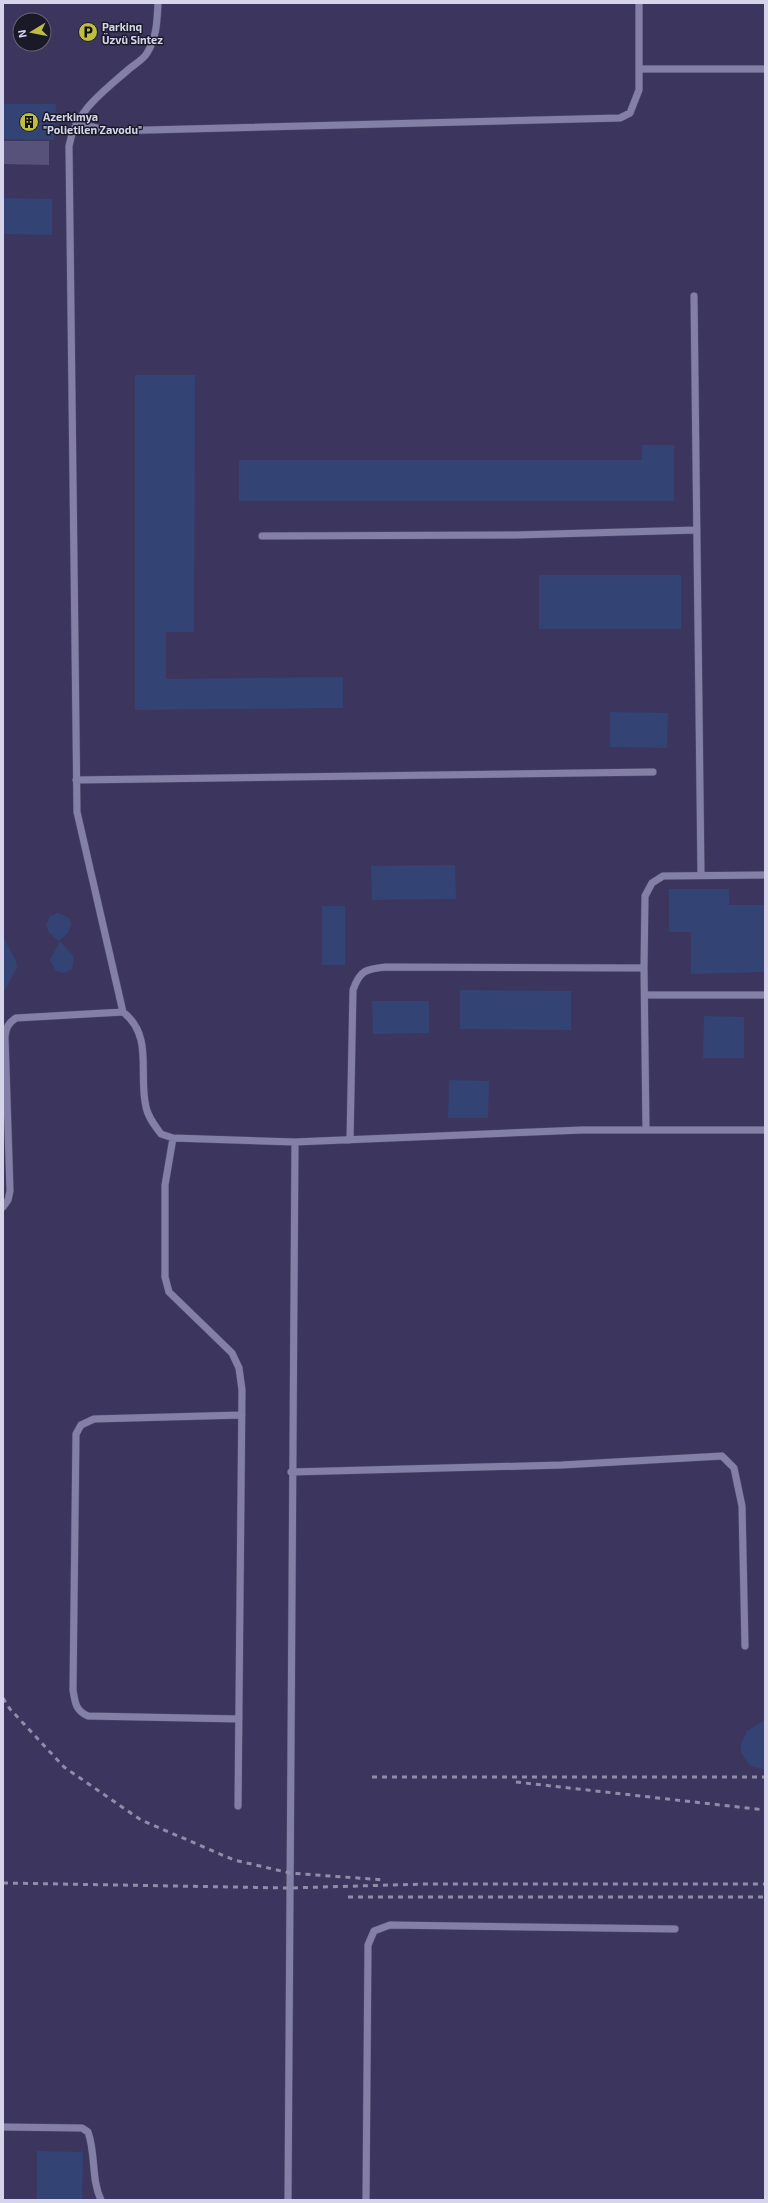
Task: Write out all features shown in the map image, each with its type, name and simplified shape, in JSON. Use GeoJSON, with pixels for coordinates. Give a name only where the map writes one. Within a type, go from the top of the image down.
{"type":"FeatureCollection","features":[{"type":"Feature","properties":{"kind":"lane"},"geometry":{"type":"LineString","coordinates":[[123,1012],[85,853],[78,812],[76,780],[69,146],[76,122],[92,102],[147,54],[157,32],[158,3]]}},
{"type":"Feature","properties":{"kind":"lane"},"geometry":{"type":"LineString","coordinates":[[76,122],[109,131],[620,118],[630,113],[639,90],[639,3]]}},
{"type":"Feature","properties":{"kind":"lane"},"geometry":{"type":"LineString","coordinates":[[639,69],[765,69]]}},
{"type":"Feature","properties":{"kind":"lane"},"geometry":{"type":"LineString","coordinates":[[694,296],[701,875]]}},
{"type":"Feature","properties":{"kind":"lane"},"geometry":{"type":"LineString","coordinates":[[262,536],[516,535],[697,530]]}},
{"type":"Feature","properties":{"kind":"lane"},"geometry":{"type":"LineString","coordinates":[[76,780],[653,772]]}},
{"type":"Feature","properties":{"kind":"lane"},"geometry":{"type":"LineString","coordinates":[[646,1130],[644,968],[645,896],[652,883],[663,876],[765,875]]}},
{"type":"Feature","properties":{"kind":"lane"},"geometry":{"type":"LineString","coordinates":[[350,1140],[353,990],[357,977],[369,969],[386,967],[644,968]]}},
{"type":"Feature","properties":{"kind":"lane"},"geometry":{"type":"LineString","coordinates":[[645,995],[765,995]]}},
{"type":"Feature","properties":{"kind":"lane"},"geometry":{"type":"LineString","coordinates":[[3,1208],[8,1200],[10,1191],[6,1027],[16,1018],[123,1012],[133,1019],[143,1044],[146,1107],[161,1134],[173,1138],[295,1142],[582,1130],[765,1130]]}},
{"type":"Feature","properties":{"kind":"lane"},"geometry":{"type":"LineString","coordinates":[[173,1138],[165,1185],[165,1277],[169,1292],[232,1353],[239,1368],[242,1390],[238,1806]]}},
{"type":"Feature","properties":{"kind":"lane"},"geometry":{"type":"LineString","coordinates":[[288,2200],[295,1142]]}},
{"type":"Feature","properties":{"kind":"lane"},"geometry":{"type":"LineString","coordinates":[[239,1719],[88,1716],[79,1712],[75,1704],[73,1690],[76,1434],[81,1425],[94,1419],[242,1416]]}},
{"type":"Feature","properties":{"kind":"lane"},"geometry":{"type":"LineString","coordinates":[[292,1472],[562,1465],[722,1456],[734,1468],[742,1506],[746,1646]]}},
{"type":"Feature","properties":{"kind":"lane"},"geometry":{"type":"LineString","coordinates":[[366,2200],[368,1945],[374,1931],[390,1925],[675,1929]]}},
{"type":"Feature","properties":{"kind":"lane"},"geometry":{"type":"LineString","coordinates":[[3,2127],[82,2128],[88,2132],[92,2143],[97,2190],[101,2200]]}},
{"type":"Feature","properties":{"kind":"shaded area"},"geometry":{"type":"Polygon","coordinates":[[[3,3],[765,3],[765,2200],[3,2200],[3,3]]]}},
{"type":"Feature","properties":{"kind":"shaded area"},"geometry":{"type":"Polygon","coordinates":[[[3,141],[49,141],[49,165],[3,164],[3,141]]]}},
{"type":"Feature","properties":{"kind":"building","name":"Azerkimya \"Polietilen Zavodu\""},"geometry":{"type":"Polygon","coordinates":[[[3,104],[56,104],[54,140],[3,139],[3,104]]]}},
{"type":"Feature","properties":{"kind":"building"},"geometry":{"type":"Polygon","coordinates":[[[3,198],[52,199],[52,235],[3,234],[3,198]]]}},
{"type":"Feature","properties":{"kind":"building"},"geometry":{"type":"Polygon","coordinates":[[[135,375],[195,375],[194,632],[166,632],[166,679],[343,677],[343,708],[135,710],[135,375]]]}},
{"type":"Feature","properties":{"kind":"building"},"geometry":{"type":"Polygon","coordinates":[[[642,445],[674,445],[674,501],[239,501],[239,460],[642,460],[642,445]]]}},
{"type":"Feature","properties":{"kind":"building"},"geometry":{"type":"Polygon","coordinates":[[[539,575],[681,575],[681,629],[539,629],[539,575]]]}},
{"type":"Feature","properties":{"kind":"building"},"geometry":{"type":"Polygon","coordinates":[[[610,712],[668,713],[667,748],[610,747],[610,712]]]}},
{"type":"Feature","properties":{"kind":"building"},"geometry":{"type":"Polygon","coordinates":[[[455,865],[456,899],[372,900],[371,866],[455,865]]]}},
{"type":"Feature","properties":{"kind":"building"},"geometry":{"type":"Polygon","coordinates":[[[669,889],[729,889],[729,905],[765,905],[765,972],[691,974],[691,932],[669,932],[669,889]]]}},
{"type":"Feature","properties":{"kind":"building"},"geometry":{"type":"Polygon","coordinates":[[[322,906],[345,906],[345,965],[322,965],[322,906]]]}},
{"type":"Feature","properties":{"kind":"building"},"geometry":{"type":"Polygon","coordinates":[[[58,913],[69,918],[71,925],[68,933],[59,941],[49,933],[46,925],[50,916],[58,913]]]}},
{"type":"Feature","properties":{"kind":"building"},"geometry":{"type":"Polygon","coordinates":[[[3,937],[16,961],[17,967],[3,994],[3,937]]]}},
{"type":"Feature","properties":{"kind":"building"},"geometry":{"type":"Polygon","coordinates":[[[60,941],[74,957],[72,969],[64,973],[56,971],[50,960],[60,941]]]}},
{"type":"Feature","properties":{"kind":"building"},"geometry":{"type":"Polygon","coordinates":[[[460,990],[571,991],[571,1030],[460,1029],[460,990]]]}},
{"type":"Feature","properties":{"kind":"building"},"geometry":{"type":"Polygon","coordinates":[[[372,1001],[429,1001],[429,1033],[373,1034],[372,1001]]]}},
{"type":"Feature","properties":{"kind":"building"},"geometry":{"type":"Polygon","coordinates":[[[704,1016],[744,1017],[744,1058],[703,1058],[704,1016]]]}},
{"type":"Feature","properties":{"kind":"building"},"geometry":{"type":"Polygon","coordinates":[[[449,1080],[489,1081],[488,1118],[448,1118],[449,1080]]]}},
{"type":"Feature","properties":{"kind":"building"},"geometry":{"type":"Polygon","coordinates":[[[765,1720],[765,1770],[749,1765],[741,1752],[741,1744],[747,1731],[765,1720]]]}},
{"type":"Feature","properties":{"kind":"building"},"geometry":{"type":"Polygon","coordinates":[[[37,2151],[83,2152],[82,2200],[37,2200],[37,2151]]]}},
{"type":"Feature","properties":{"kind":"railway"},"geometry":{"type":"LineString","coordinates":[[3,1698],[10,1709],[64,1767],[141,1820],[234,1860],[290,1873],[384,1880]]}},
{"type":"Feature","properties":{"kind":"railway"},"geometry":{"type":"LineString","coordinates":[[372,1777],[765,1777]]}},
{"type":"Feature","properties":{"kind":"railway"},"geometry":{"type":"LineString","coordinates":[[516,1782],[765,1810]]}},
{"type":"Feature","properties":{"kind":"railway"},"geometry":{"type":"LineString","coordinates":[[3,1883],[289,1888],[426,1884],[765,1884]]}},
{"type":"Feature","properties":{"kind":"railway"},"geometry":{"type":"LineString","coordinates":[[348,1897],[765,1897]]}},
{"type":"Feature","properties":{"kind":"place","name":"Parkinq Üzvü Sintez"},"geometry":{"type":"Point","coordinates":[88,32]}},
{"type":"Feature","properties":{"kind":"place","name":"Azerkimya \"Polietilen Zavodu\""},"geometry":{"type":"Point","coordinates":[29,122]}}]}
